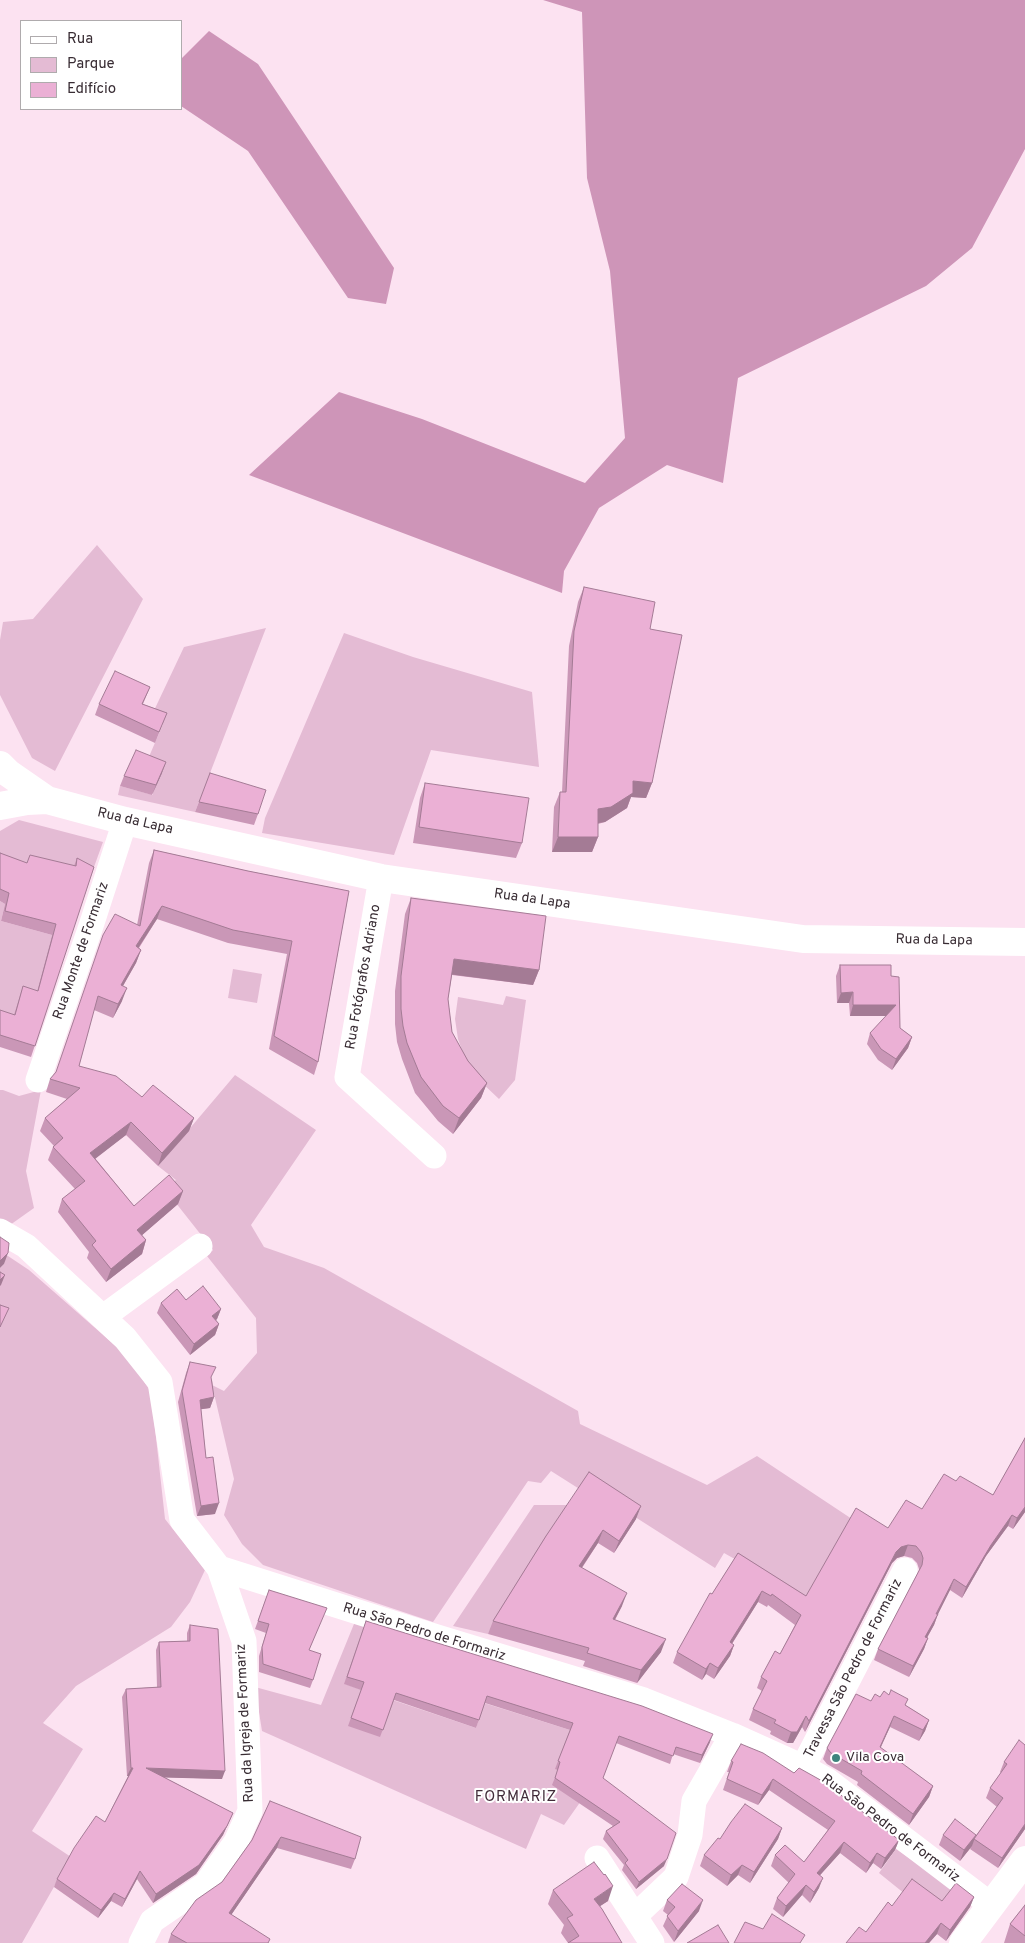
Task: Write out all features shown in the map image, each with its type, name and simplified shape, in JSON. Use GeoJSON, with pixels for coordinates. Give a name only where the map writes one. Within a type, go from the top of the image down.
{"type":"FeatureCollection","features":[{"type":"Feature","properties":{"kind":"main road","name":"Rua da Lapa"},"geometry":{"type":"LineString","coordinates":[[0,764],[8,773],[47,800]]}},
{"type":"Feature","properties":{"kind":"main road","name":"Rua da Lapa"},"geometry":{"type":"LineString","coordinates":[[0,806],[27,801],[47,800],[125,821],[381,878],[803,940],[1025,942]]}},
{"type":"Feature","properties":{"kind":"main road"},"geometry":{"type":"LineString","coordinates":[[963,1943],[1025,1860]]}},
{"type":"Feature","properties":{"kind":"street","name":"Rua Monte de Formariz"},"geometry":{"type":"LineString","coordinates":[[38,1080],[125,821]]}},
{"type":"Feature","properties":{"kind":"street","name":"Rua Fotógrafos Adriano"},"geometry":{"type":"LineString","coordinates":[[381,878],[347,1077],[434,1156]]}},
{"type":"Feature","properties":{"kind":"street"},"geometry":{"type":"LineString","coordinates":[[0,1231],[26,1246],[103,1317],[125,1338],[160,1382],[182,1520],[219,1568]]}},
{"type":"Feature","properties":{"kind":"street"},"geometry":{"type":"LineString","coordinates":[[103,1317],[200,1246]]}},
{"type":"Feature","properties":{"kind":"street","name":"Rua São Pedro de Formariz"},"geometry":{"type":"LineString","coordinates":[[219,1568],[644,1700],[732,1735],[803,1767],[828,1781],[992,1905]]}},
{"type":"Feature","properties":{"kind":"street","name":"Rua da Igreja de Formariz"},"geometry":{"type":"LineString","coordinates":[[141,1943],[152,1921],[206,1884],[236,1842],[250,1811],[244,1641],[219,1568]]}},
{"type":"Feature","properties":{"kind":"street","name":"Travessa São Pedro de Formariz"},"geometry":{"type":"LineString","coordinates":[[803,1767],[905,1570]]}},
{"type":"Feature","properties":{"kind":"street"},"geometry":{"type":"LineString","coordinates":[[233,1610],[238,1598],[250,1590],[267,1583]]}},
{"type":"Feature","properties":{"kind":"street"},"geometry":{"type":"LineString","coordinates":[[635,1916],[676,1877],[690,1835],[694,1801],[732,1735]]}},
{"type":"Feature","properties":{"kind":"street"},"geometry":{"type":"LineString","coordinates":[[596,1858],[652,1943]]}},
{"type":"Feature","properties":{"kind":"green space"},"geometry":{"type":"Polygon","coordinates":[[[97,545],[143,599],[55,771],[32,758],[0,695],[0,640],[3,622],[33,619],[97,545]]]}},
{"type":"Feature","properties":{"kind":"green space"},"geometry":{"type":"Polygon","coordinates":[[[266,628],[195,812],[118,795],[120,786],[153,795],[145,766],[163,724],[150,719],[184,647],[266,628]]]}},
{"type":"Feature","properties":{"kind":"green space"},"geometry":{"type":"Polygon","coordinates":[[[344,633],[413,657],[532,692],[539,767],[431,750],[394,855],[262,833],[265,818],[344,633]]]}},
{"type":"Feature","properties":{"kind":"green space"},"geometry":{"type":"Polygon","coordinates":[[[19,820],[103,842],[90,878],[0,865],[0,831],[19,820]]]}},
{"type":"Feature","properties":{"kind":"green space"},"geometry":{"type":"Polygon","coordinates":[[[0,901],[5,904],[1,921],[52,935],[34,1002],[11,1026],[0,1022],[0,901]]]}},
{"type":"Feature","properties":{"kind":"green space"},"geometry":{"type":"Polygon","coordinates":[[[233,969],[262,974],[257,1003],[228,998],[233,969]]]}},
{"type":"Feature","properties":{"kind":"green space"},"geometry":{"type":"Polygon","coordinates":[[[506,996],[526,1000],[515,1080],[499,1099],[480,1081],[466,1062],[458,1039],[455,1019],[458,997],[503,1005],[506,996]]]}},
{"type":"Feature","properties":{"kind":"green space"},"geometry":{"type":"Polygon","coordinates":[[[235,1075],[316,1130],[251,1225],[264,1247],[324,1268],[578,1411],[580,1424],[707,1485],[757,1456],[852,1519],[806,1599],[724,1553],[715,1568],[585,1485],[581,1490],[551,1471],[541,1483],[528,1481],[433,1622],[263,1565],[242,1544],[224,1515],[234,1479],[212,1385],[224,1391],[257,1353],[256,1318],[207,1256],[213,1250],[164,1188],[176,1180],[158,1166],[235,1075]]]}},
{"type":"Feature","properties":{"kind":"green space"},"geometry":{"type":"Polygon","coordinates":[[[0,1090],[19,1096],[41,1090],[26,1171],[34,1208],[10,1225],[0,1223],[0,1090]]]}},
{"type":"Feature","properties":{"kind":"green space"},"geometry":{"type":"Polygon","coordinates":[[[5,1254],[29,1270],[126,1355],[151,1392],[165,1519],[205,1570],[190,1602],[171,1627],[76,1686],[43,1723],[83,1749],[32,1831],[71,1857],[22,1943],[0,1943],[0,1268],[4,1264],[5,1254]]]}},
{"type":"Feature","properties":{"kind":"green space"},"geometry":{"type":"Polygon","coordinates":[[[534,1505],[571,1505],[488,1634],[453,1626],[534,1505]]]}},
{"type":"Feature","properties":{"kind":"green space"},"geometry":{"type":"Polygon","coordinates":[[[356,1619],[364,1627],[345,1684],[476,1728],[484,1703],[570,1730],[593,1784],[564,1825],[541,1814],[526,1849],[262,1731],[255,1687],[321,1705],[356,1619]]]}},
{"type":"Feature","properties":{"kind":"green space"},"geometry":{"type":"Polygon","coordinates":[[[896,1849],[955,1890],[938,1912],[905,1894],[879,1873],[896,1849]]]}},
{"type":"Feature","properties":{"kind":"shaded area"},"geometry":{"type":"Polygon","coordinates":[[[543,0],[1025,0],[1025,149],[972,248],[926,286],[738,378],[723,483],[667,465],[599,508],[564,571],[562,593],[249,475],[339,392],[422,419],[585,483],[625,438],[610,271],[587,178],[582,12],[543,0]]]}},
{"type":"Feature","properties":{"kind":"shaded area"},"geometry":{"type":"Polygon","coordinates":[[[209,31],[258,64],[394,268],[386,304],[348,298],[248,151],[182,107],[182,58],[209,31]]]}},
{"type":"Feature","properties":{"kind":"building"},"geometry":{"type":"Polygon","coordinates":[[[584,587],[655,602],[650,629],[682,635],[652,783],[633,781],[633,793],[611,807],[598,809],[598,837],[558,837],[560,792],[566,792],[574,631],[584,587]]]}},
{"type":"Feature","properties":{"kind":"building"},"geometry":{"type":"Polygon","coordinates":[[[115,671],[150,687],[142,704],[167,713],[159,732],[99,704],[115,671]]]}},
{"type":"Feature","properties":{"kind":"building"},"geometry":{"type":"Polygon","coordinates":[[[136,750],[166,762],[156,785],[124,776],[136,750]]]}},
{"type":"Feature","properties":{"kind":"building"},"geometry":{"type":"Polygon","coordinates":[[[210,773],[266,790],[258,814],[199,802],[210,773]]]}},
{"type":"Feature","properties":{"kind":"building"},"geometry":{"type":"Polygon","coordinates":[[[425,783],[529,798],[522,843],[419,827],[425,783]]]}},
{"type":"Feature","properties":{"kind":"building"},"geometry":{"type":"Polygon","coordinates":[[[154,850],[349,891],[318,1062],[274,1036],[292,941],[233,930],[162,906],[136,946],[141,950],[121,985],[127,988],[118,1004],[98,996],[79,1066],[116,1076],[142,1097],[153,1085],[194,1118],[162,1153],[131,1122],[90,1153],[134,1206],[169,1175],[183,1191],[137,1230],[146,1240],[111,1269],[92,1245],[96,1241],[62,1199],[85,1181],[53,1147],[63,1138],[45,1118],[80,1088],[50,1079],[56,1072],[103,935],[115,914],[140,926],[154,850]]]}},
{"type":"Feature","properties":{"kind":"building"},"geometry":{"type":"Polygon","coordinates":[[[0,853],[27,863],[30,855],[76,866],[77,858],[94,867],[35,1046],[0,1035],[0,1010],[15,1015],[23,986],[38,991],[56,924],[5,911],[9,893],[0,889],[0,853]]]}},
{"type":"Feature","properties":{"kind":"building"},"geometry":{"type":"Polygon","coordinates":[[[411,898],[546,916],[539,970],[454,959],[448,999],[452,1032],[468,1061],[487,1083],[459,1118],[443,1106],[421,1077],[407,1043],[403,1026],[401,976],[411,898]]]}},
{"type":"Feature","properties":{"kind":"building"},"geometry":{"type":"Polygon","coordinates":[[[840,965],[891,965],[891,976],[899,977],[900,1028],[912,1037],[896,1059],[881,1049],[870,1033],[896,1005],[853,1005],[853,992],[841,993],[840,965]]]}},
{"type":"Feature","properties":{"kind":"building"},"geometry":{"type":"Polygon","coordinates":[[[0,1237],[9,1243],[8,1253],[0,1261],[0,1237]]]}},
{"type":"Feature","properties":{"kind":"building"},"geometry":{"type":"Polygon","coordinates":[[[0,1272],[5,1275],[0,1280],[0,1272]]]}},
{"type":"Feature","properties":{"kind":"building"},"geometry":{"type":"Polygon","coordinates":[[[203,1286],[221,1309],[212,1316],[219,1324],[194,1344],[161,1303],[177,1289],[186,1300],[203,1286]]]}},
{"type":"Feature","properties":{"kind":"building"},"geometry":{"type":"Polygon","coordinates":[[[0,1305],[9,1308],[0,1327],[0,1305]]]}},
{"type":"Feature","properties":{"kind":"building"},"geometry":{"type":"Polygon","coordinates":[[[190,1362],[216,1367],[211,1377],[214,1397],[200,1400],[206,1458],[213,1457],[219,1503],[201,1506],[182,1391],[190,1362]]]}},
{"type":"Feature","properties":{"kind":"building"},"geometry":{"type":"Polygon","coordinates":[[[1025,1438],[1025,1507],[1017,1518],[1012,1515],[991,1545],[966,1587],[954,1579],[925,1637],[928,1638],[913,1666],[878,1649],[922,1565],[923,1558],[921,1552],[916,1546],[908,1545],[901,1547],[896,1552],[809,1721],[806,1716],[797,1732],[791,1732],[774,1723],[776,1720],[753,1709],[767,1681],[761,1677],[775,1651],[780,1654],[801,1615],[772,1594],[771,1596],[762,1591],[730,1642],[734,1645],[718,1668],[710,1663],[706,1669],[677,1652],[710,1593],[712,1594],[738,1553],[806,1596],[856,1508],[888,1528],[906,1500],[922,1509],[944,1474],[956,1481],[960,1476],[993,1495],[1025,1438]]]}},
{"type":"Feature","properties":{"kind":"building"},"geometry":{"type":"Polygon","coordinates":[[[589,1472],[641,1506],[619,1541],[603,1530],[579,1566],[627,1593],[613,1619],[666,1639],[641,1670],[587,1653],[589,1648],[493,1621],[589,1472]]]}},
{"type":"Feature","properties":{"kind":"building"},"geometry":{"type":"Polygon","coordinates":[[[269,1590],[327,1608],[309,1650],[321,1654],[313,1680],[263,1664],[262,1647],[269,1624],[258,1621],[269,1590]]]}},
{"type":"Feature","properties":{"kind":"building"},"geometry":{"type":"Polygon","coordinates":[[[366,1621],[642,1706],[713,1734],[702,1755],[676,1747],[673,1756],[619,1736],[603,1778],[676,1833],[667,1859],[639,1882],[625,1863],[628,1860],[606,1831],[620,1822],[555,1778],[560,1762],[558,1761],[573,1723],[487,1696],[479,1720],[396,1693],[383,1730],[351,1718],[364,1682],[347,1677],[366,1621]]]}},
{"type":"Feature","properties":{"kind":"building"},"geometry":{"type":"Polygon","coordinates":[[[190,1625],[218,1629],[225,1771],[146,1768],[233,1813],[227,1826],[199,1865],[156,1894],[140,1871],[125,1899],[114,1893],[101,1910],[57,1879],[74,1848],[96,1816],[105,1822],[133,1768],[131,1768],[126,1689],[161,1687],[159,1642],[190,1641],[190,1625]]]}},
{"type":"Feature","properties":{"kind":"building"},"geometry":{"type":"Polygon","coordinates":[[[891,1690],[908,1699],[905,1705],[929,1720],[923,1730],[894,1716],[880,1747],[933,1786],[913,1814],[861,1774],[862,1771],[831,1753],[827,1748],[856,1694],[871,1701],[875,1694],[880,1697],[884,1691],[889,1695],[891,1690]]]}},
{"type":"Feature","properties":{"kind":"building"},"geometry":{"type":"Polygon","coordinates":[[[1019,1740],[1025,1745],[1025,1824],[1002,1858],[974,1839],[1003,1798],[990,1788],[1007,1764],[1004,1762],[1019,1740]]]}},
{"type":"Feature","properties":{"kind":"building"},"geometry":{"type":"Polygon","coordinates":[[[741,1744],[763,1753],[794,1773],[799,1768],[824,1782],[899,1840],[885,1858],[877,1853],[870,1863],[844,1842],[817,1873],[823,1878],[814,1892],[806,1885],[786,1906],[777,1898],[795,1874],[775,1855],[785,1845],[804,1862],[835,1821],[773,1779],[762,1795],[727,1779],[733,1762],[731,1761],[741,1744]]]}},
{"type":"Feature","properties":{"kind":"building"},"geometry":{"type":"Polygon","coordinates":[[[270,1801],[361,1837],[355,1859],[281,1837],[229,1913],[270,1939],[268,1943],[187,1943],[171,1934],[196,1900],[222,1882],[252,1840],[270,1801]]]}},
{"type":"Feature","properties":{"kind":"building"},"geometry":{"type":"Polygon","coordinates":[[[745,1804],[782,1828],[754,1872],[742,1865],[731,1875],[704,1855],[718,1838],[720,1839],[745,1804]]]}},
{"type":"Feature","properties":{"kind":"building"},"geometry":{"type":"Polygon","coordinates":[[[955,1819],[976,1835],[964,1850],[943,1835],[955,1819]]]}},
{"type":"Feature","properties":{"kind":"building"},"geometry":{"type":"Polygon","coordinates":[[[594,1862],[613,1886],[594,1899],[622,1943],[568,1943],[579,1936],[567,1918],[573,1915],[553,1890],[594,1862]]]}},
{"type":"Feature","properties":{"kind":"building"},"geometry":{"type":"Polygon","coordinates":[[[912,1879],[942,1901],[956,1883],[974,1897],[950,1930],[941,1923],[925,1943],[846,1943],[859,1927],[866,1932],[888,1902],[892,1906],[912,1879]]]}},
{"type":"Feature","properties":{"kind":"building"},"geometry":{"type":"Polygon","coordinates":[[[682,1884],[703,1900],[678,1931],[667,1916],[675,1907],[667,1900],[682,1884]]]}},
{"type":"Feature","properties":{"kind":"building"},"geometry":{"type":"Polygon","coordinates":[[[1025,1905],[1025,1936],[1010,1924],[1025,1905]]]}},
{"type":"Feature","properties":{"kind":"building"},"geometry":{"type":"Polygon","coordinates":[[[772,1914],[805,1935],[800,1943],[734,1943],[745,1922],[763,1929],[772,1914]]]}},
{"type":"Feature","properties":{"kind":"building"},"geometry":{"type":"Polygon","coordinates":[[[718,1925],[729,1943],[687,1943],[718,1925]]]}},
{"type":"Feature","properties":{"kind":"place","name":"Vila Cova"},"geometry":{"type":"Point","coordinates":[836,1758]}},
{"type":"Feature","properties":{"kind":"district","name":"FORMARIZ"},"geometry":{"type":"Point","coordinates":[516,1798]}}]}
